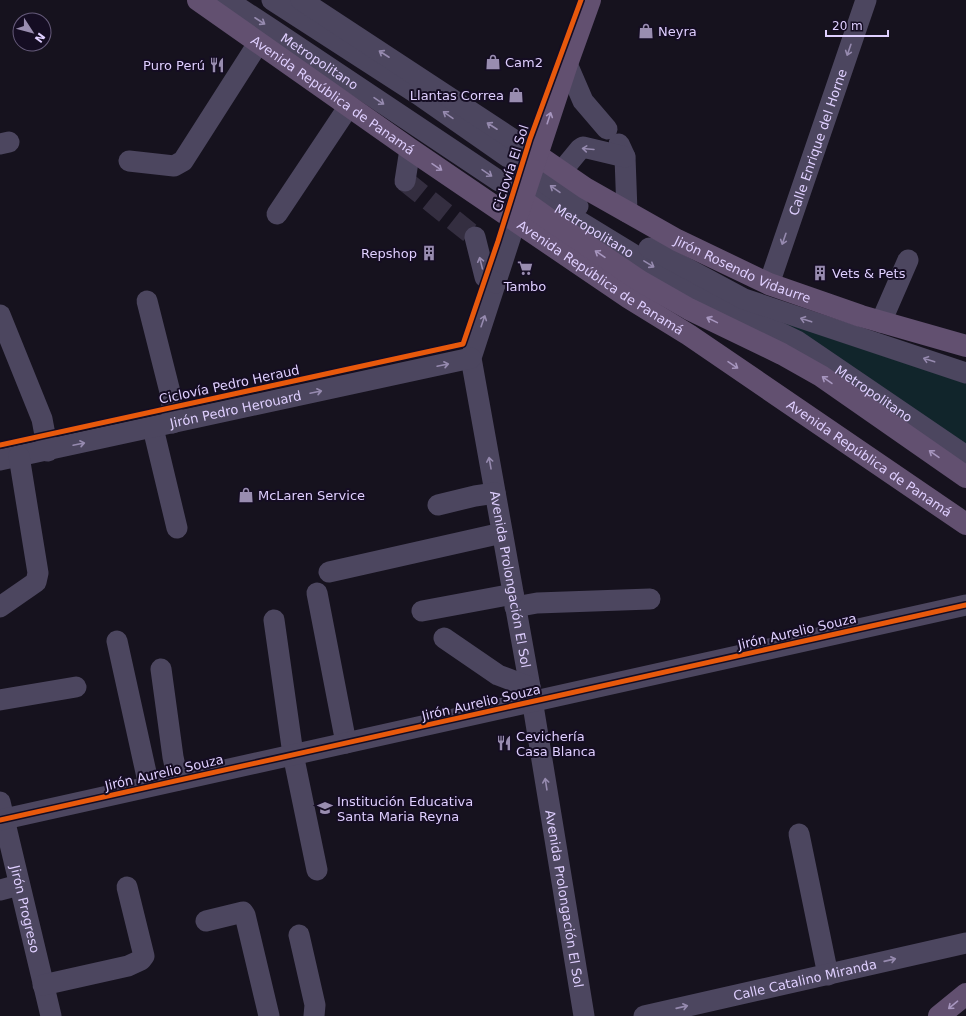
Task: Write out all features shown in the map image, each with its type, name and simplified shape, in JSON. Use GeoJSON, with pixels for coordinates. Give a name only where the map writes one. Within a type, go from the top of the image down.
{"type":"FeatureCollection","features":[{"type":"Feature","properties":{"kind":"main road","name":"Avenida República de Panamá"},"geometry":{"type":"LineString","coordinates":[[198,0],[410,149],[526,187],[629,298],[689,335],[966,524]]}},
{"type":"Feature","properties":{"kind":"main road"},"geometry":{"type":"LineString","coordinates":[[526,187],[566,64],[590,0]]}},
{"type":"Feature","properties":{"kind":"main road","name":"Jirón Rosendo Vidaurre"},"geometry":{"type":"LineString","coordinates":[[526,187],[561,172],[677,240],[769,284],[861,316],[966,346]]}},
{"type":"Feature","properties":{"kind":"main road","name":"Avenida República de Panamá"},"geometry":{"type":"LineString","coordinates":[[526,187],[554,223],[640,281],[689,309],[782,354],[821,376],[966,477]]}},
{"type":"Feature","properties":{"kind":"main road"},"geometry":{"type":"LineString","coordinates":[[939,1016],[966,994]]}},
{"type":"Feature","properties":{"kind":"street","name":"Metropolitano"},"geometry":{"type":"LineString","coordinates":[[227,0],[499,181],[526,187],[583,209],[659,254],[744,299],[966,373]]}},
{"type":"Feature","properties":{"kind":"street","name":"Metropolitano"},"geometry":{"type":"LineString","coordinates":[[272,0],[419,96],[526,187],[690,289],[797,341],[966,456]]}},
{"type":"Feature","properties":{"kind":"street","name":"Avenida República de Panamá"},"geometry":{"type":"LineString","coordinates":[[301,0],[526,187]]}},
{"type":"Feature","properties":{"kind":"street","name":"Calle Enrique del Horne"},"geometry":{"type":"LineString","coordinates":[[769,284],[866,0]]}},
{"type":"Feature","properties":{"kind":"street"},"geometry":{"type":"LineString","coordinates":[[129,161],[174,166],[183,161],[259,42]]}},
{"type":"Feature","properties":{"kind":"street"},"geometry":{"type":"LineString","coordinates":[[566,64],[583,101],[616,142],[627,212]]}},
{"type":"Feature","properties":{"kind":"street"},"geometry":{"type":"LineString","coordinates":[[277,214],[349,106]]}},
{"type":"Feature","properties":{"kind":"street"},"geometry":{"type":"LineString","coordinates":[[561,172],[583,147],[616,142]]}},
{"type":"Feature","properties":{"kind":"street"},"geometry":{"type":"LineString","coordinates":[[405,181],[410,149]]}},
{"type":"Feature","properties":{"kind":"street","name":"Avenida Prolongación El Sol"},"geometry":{"type":"LineString","coordinates":[[526,187],[471,358],[531,694],[584,1016]]}},
{"type":"Feature","properties":{"kind":"street"},"geometry":{"type":"LineString","coordinates":[[496,283],[485,277],[475,237],[487,242],[509,240]]}},
{"type":"Feature","properties":{"kind":"street"},"geometry":{"type":"LineString","coordinates":[[881,322],[908,260]]}},
{"type":"Feature","properties":{"kind":"street"},"geometry":{"type":"LineString","coordinates":[[147,301],[171,396],[173,423]]}},
{"type":"Feature","properties":{"kind":"street"},"geometry":{"type":"LineString","coordinates":[[0,315],[42,420],[48,450]]}},
{"type":"Feature","properties":{"kind":"street","name":"Jirón Pedro Herouard"},"geometry":{"type":"LineString","coordinates":[[10,458],[471,358]]}},
{"type":"Feature","properties":{"kind":"street"},"geometry":{"type":"LineString","coordinates":[[153,428],[177,528]]}},
{"type":"Feature","properties":{"kind":"street"},"geometry":{"type":"LineString","coordinates":[[0,607],[36,582],[38,573],[10,458]]}},
{"type":"Feature","properties":{"kind":"street"},"geometry":{"type":"LineString","coordinates":[[438,505],[495,493]]}},
{"type":"Feature","properties":{"kind":"street"},"geometry":{"type":"LineString","coordinates":[[329,572],[502,533]]}},
{"type":"Feature","properties":{"kind":"street"},"geometry":{"type":"LineString","coordinates":[[317,593],[346,743]]}},
{"type":"Feature","properties":{"kind":"street"},"geometry":{"type":"LineString","coordinates":[[422,612],[514,601],[537,603],[650,599]]}},
{"type":"Feature","properties":{"kind":"street","name":"Jirón Aurelio Souza"},"geometry":{"type":"LineString","coordinates":[[1,814],[149,786],[346,743],[531,694],[965,610]]}},
{"type":"Feature","properties":{"kind":"street"},"geometry":{"type":"LineString","coordinates":[[274,620],[293,754],[317,870]]}},
{"type":"Feature","properties":{"kind":"street"},"geometry":{"type":"LineString","coordinates":[[444,638],[498,675],[531,694]]}},
{"type":"Feature","properties":{"kind":"street"},"geometry":{"type":"LineString","coordinates":[[117,641],[149,786]]}},
{"type":"Feature","properties":{"kind":"street"},"geometry":{"type":"LineString","coordinates":[[161,669],[173,758],[178,780]]}},
{"type":"Feature","properties":{"kind":"street"},"geometry":{"type":"LineString","coordinates":[[0,700],[76,687]]}},
{"type":"Feature","properties":{"kind":"street","name":"Jirón Progreso"},"geometry":{"type":"LineString","coordinates":[[1,814],[10,888],[43,985],[51,1016]]}},
{"type":"Feature","properties":{"kind":"street"},"geometry":{"type":"LineString","coordinates":[[799,834],[828,975]]}},
{"type":"Feature","properties":{"kind":"street"},"geometry":{"type":"LineString","coordinates":[[43,985],[128,966],[141,960],[144,956],[127,886]]}},
{"type":"Feature","properties":{"kind":"street"},"geometry":{"type":"LineString","coordinates":[[206,921],[242,912],[245,915],[269,1016]]}},
{"type":"Feature","properties":{"kind":"street"},"geometry":{"type":"LineString","coordinates":[[299,935],[315,1005],[314,1016]]}},
{"type":"Feature","properties":{"kind":"street","name":"Calle Catalino Miranda"},"geometry":{"type":"LineString","coordinates":[[644,1016],[966,943]]}},
{"type":"Feature","properties":{"kind":"shaded area"},"geometry":{"type":"Polygon","coordinates":[[[736,305],[966,381],[966,450],[736,305]]]}},
{"type":"Feature","properties":{"kind":"tunnel"},"geometry":{"type":"LineString","coordinates":[[405,181],[475,237]]}},
{"type":"Feature","properties":{"kind":"cycle path","name":"Ciclovía El Sol"},"geometry":{"type":"LineString","coordinates":[[0,445],[463,344],[498,241],[530,139],[581,0]]}},
{"type":"Feature","properties":{"kind":"cycle path"},"geometry":{"type":"LineString","coordinates":[[0,820],[966,605]]}},
{"type":"Feature","properties":{"kind":"place","name":"Neyra"},"geometry":{"type":"Point","coordinates":[646,31]}},
{"type":"Feature","properties":{"kind":"place","name":"Cam2"},"geometry":{"type":"Point","coordinates":[493,62]}},
{"type":"Feature","properties":{"kind":"place","name":"Puro Perú"},"geometry":{"type":"Point","coordinates":[217,65]}},
{"type":"Feature","properties":{"kind":"place","name":"Llantas Correa"},"geometry":{"type":"Point","coordinates":[516,95]}},
{"type":"Feature","properties":{"kind":"place","name":"Repshop"},"geometry":{"type":"Point","coordinates":[429,253]}},
{"type":"Feature","properties":{"kind":"place","name":"Tambo"},"geometry":{"type":"Point","coordinates":[525,268]}},
{"type":"Feature","properties":{"kind":"place","name":"Vets & Pets"},"geometry":{"type":"Point","coordinates":[820,273]}},
{"type":"Feature","properties":{"kind":"place","name":"McLaren Service"},"geometry":{"type":"Point","coordinates":[246,495]}},
{"type":"Feature","properties":{"kind":"place","name":"Cevichería Casa Blanca"},"geometry":{"type":"Point","coordinates":[504,743]}},
{"type":"Feature","properties":{"kind":"place","name":"Institución Educativa Santa Maria Reyna"},"geometry":{"type":"Point","coordinates":[325,808]}}]}
